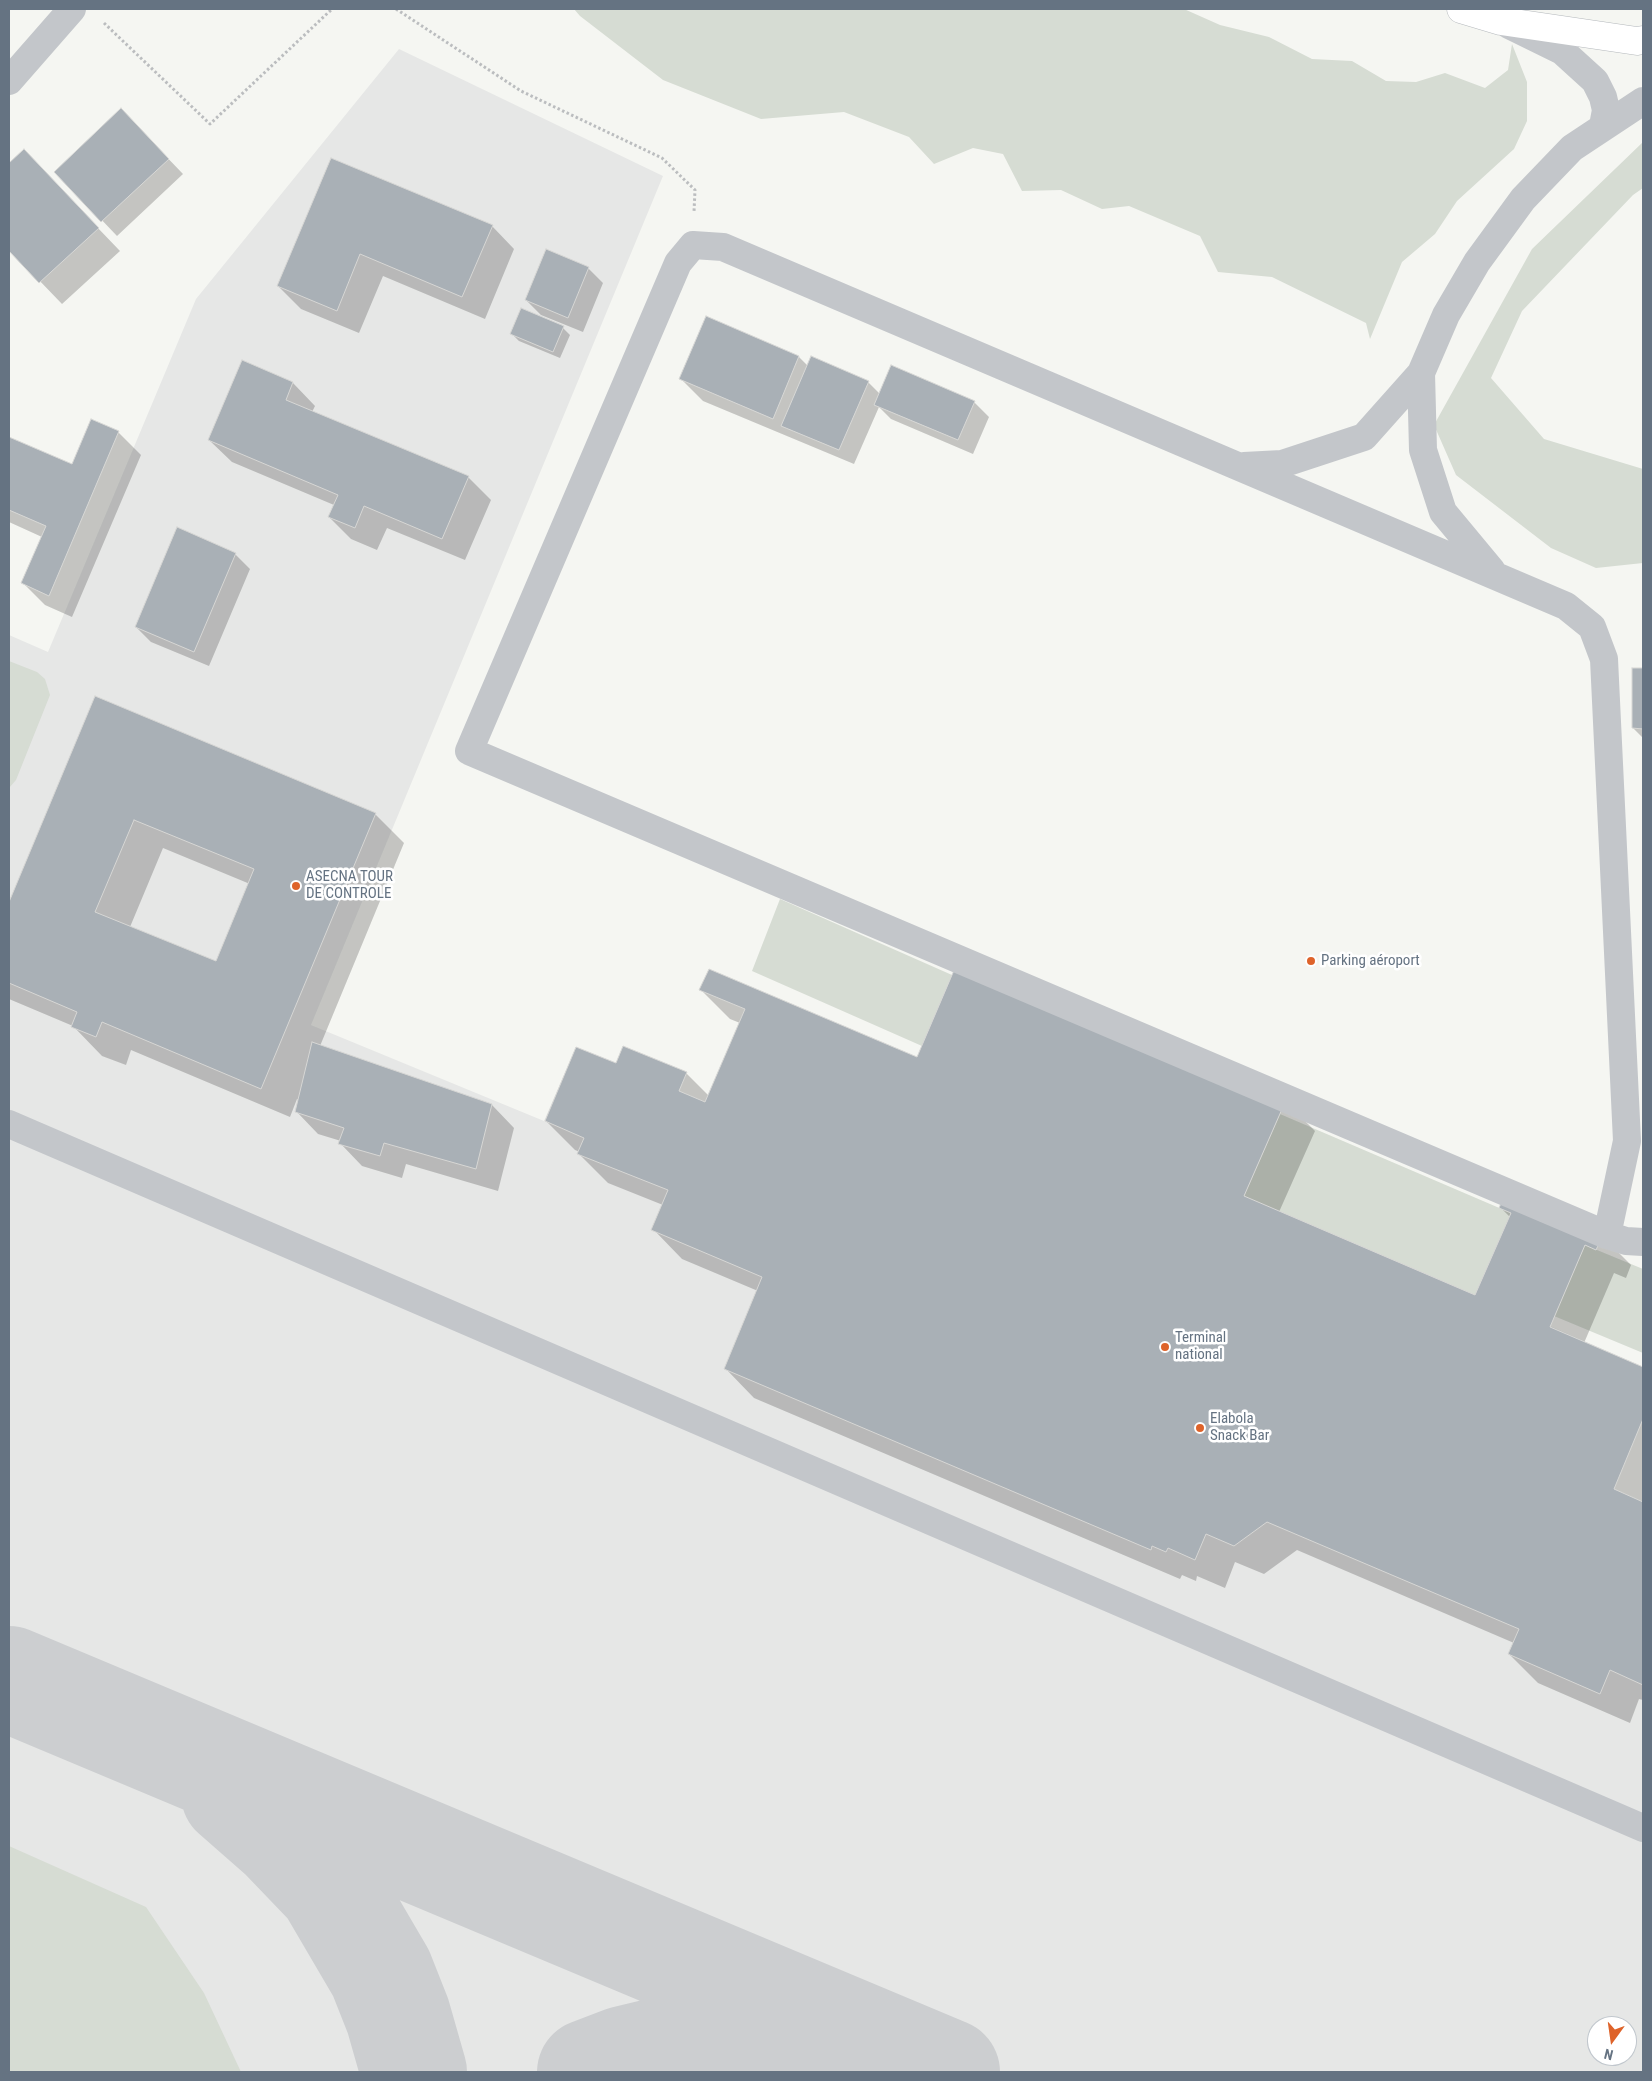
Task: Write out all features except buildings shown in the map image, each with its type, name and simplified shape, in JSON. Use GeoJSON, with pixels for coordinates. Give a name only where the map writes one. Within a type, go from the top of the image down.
{"type":"FeatureCollection","features":[{"type":"Feature","properties":{"kind":"main road"},"geometry":{"type":"LineString","coordinates":[[1461,9],[1501,21],[1637,41],[1643,40]]}},
{"type":"Feature","properties":{"kind":"lane"},"geometry":{"type":"LineString","coordinates":[[9,80],[72,9]]}},
{"type":"Feature","properties":{"kind":"lane"},"geometry":{"type":"LineString","coordinates":[[1501,21],[1562,51],[1594,81],[1603,97],[1606,110],[1602,126]]}},
{"type":"Feature","properties":{"kind":"lane"},"geometry":{"type":"LineString","coordinates":[[1239,467],[1282,464],[1364,437],[1421,374],[1446,315],[1477,262],[1523,199],[1572,148],[1602,126],[1643,101]]}},
{"type":"Feature","properties":{"kind":"lane"},"geometry":{"type":"LineString","coordinates":[[1607,1235],[1627,1141],[1604,659],[1592,627],[1566,606],[723,247],[692,245],[678,263],[469,751],[1607,1235],[1626,1241],[1643,1242]]}},
{"type":"Feature","properties":{"kind":"lane"},"geometry":{"type":"LineString","coordinates":[[1421,374],[1423,450],[1443,512],[1495,575]]}},
{"type":"Feature","properties":{"kind":"lane"},"geometry":{"type":"LineString","coordinates":[[9,1124],[1643,1828]]}},
{"type":"Feature","properties":{"kind":"path"},"geometry":{"type":"LineString","coordinates":[[103,22],[210,124],[332,9]]}},
{"type":"Feature","properties":{"kind":"path"},"geometry":{"type":"LineString","coordinates":[[396,9],[521,91],[662,158],[695,190],[692,245]]}},
{"type":"Feature","properties":{"kind":"shaded area"},"geometry":{"type":"Polygon","coordinates":[[[574,9],[1184,9],[1220,25],[1269,37],[1312,59],[1352,61],[1386,81],[1416,82],[1445,73],[1485,88],[1508,70],[1512,44],[1527,82],[1527,121],[1514,149],[1457,201],[1435,234],[1402,262],[1370,339],[1366,323],[1272,277],[1218,272],[1200,236],[1129,206],[1102,209],[1061,190],[1022,191],[1003,154],[973,148],[934,164],[909,137],[844,112],[761,119],[663,80],[580,16],[574,9]]]}},
{"type":"Feature","properties":{"kind":"shaded area"},"geometry":{"type":"Polygon","coordinates":[[[399,49],[663,176],[311,1025],[544,1121],[576,1047],[616,1063],[623,1046],[687,1072],[679,1091],[705,1102],[745,1009],[699,990],[709,969],[917,1057],[958,961],[1286,1100],[1244,1196],[1511,1214],[1499,1208],[1603,1235],[1596,1250],[1585,1245],[1550,1326],[1643,1367],[1643,1419],[1614,1489],[1643,1502],[1643,2072],[9,2072],[9,635],[48,652],[196,299],[399,49]]]}},
{"type":"Feature","properties":{"kind":"shaded area"},"geometry":{"type":"Polygon","coordinates":[[[1643,142],[1643,188],[1633,195],[1522,311],[1491,378],[1544,439],[1643,469],[1643,563],[1596,568],[1551,548],[1456,475],[1434,425],[1532,249],[1643,142]]]}},
{"type":"Feature","properties":{"kind":"shaded area"},"geometry":{"type":"Polygon","coordinates":[[[9,661],[37,672],[45,679],[50,695],[16,780],[9,788],[9,661]]]}},
{"type":"Feature","properties":{"kind":"shaded area"},"geometry":{"type":"Polygon","coordinates":[[[780,899],[952,975],[922,1046],[752,971],[780,899]]]}},
{"type":"Feature","properties":{"kind":"shaded area"},"geometry":{"type":"Polygon","coordinates":[[[1280,1114],[1511,1213],[1475,1295],[1244,1196],[1280,1114]]]}},
{"type":"Feature","properties":{"kind":"shaded area"},"geometry":{"type":"Polygon","coordinates":[[[1585,1245],[1643,1269],[1643,1353],[1554,1316],[1585,1245]]]}},
{"type":"Feature","properties":{"kind":"shaded area"},"geometry":{"type":"Polygon","coordinates":[[[9,1846],[146,1907],[204,1993],[241,2072],[9,2072],[9,1846]]]}},
{"type":"Feature","properties":{"kind":"taxiway"},"geometry":{"type":"LineString","coordinates":[[9,1679],[947,2072]]}},
{"type":"Feature","properties":{"kind":"taxiway"},"geometry":{"type":"LineString","coordinates":[[234,1794],[283,1837],[330,1886],[381,1973],[398,2016],[414,2072]]}},
{"type":"Feature","properties":{"kind":"taxiway"},"geometry":{"type":"LineString","coordinates":[[590,2072],[624,2059],[682,2045],[761,2038],[834,2043]]}},
{"type":"Feature","properties":{"kind":"place","name":"ASECNA TOUR DE CONTROLE"},"geometry":{"type":"Point","coordinates":[296,886]}},
{"type":"Feature","properties":{"kind":"place","name":"Parking aéroport"},"geometry":{"type":"Point","coordinates":[1311,961]}},
{"type":"Feature","properties":{"kind":"place","name":"Terminal national"},"geometry":{"type":"Point","coordinates":[1165,1347]}},
{"type":"Feature","properties":{"kind":"place","name":"Elabola Snack Bar"},"geometry":{"type":"Point","coordinates":[1200,1428]}}]}
